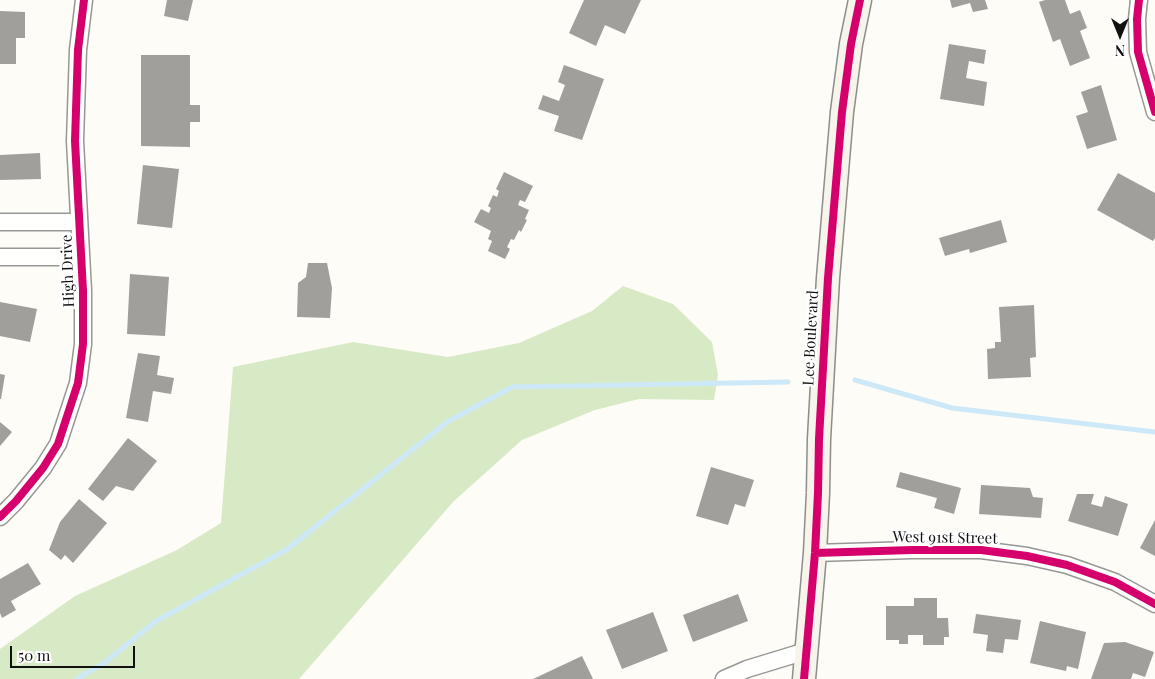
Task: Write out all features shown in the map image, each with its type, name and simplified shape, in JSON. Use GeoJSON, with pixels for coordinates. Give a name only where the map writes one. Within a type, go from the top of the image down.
{"type":"FeatureCollection","features":[{"type":"Feature","properties":{"kind":"street","name":"High Drive"},"geometry":{"type":"LineString","coordinates":[[0,517],[43,468],[58,444],[78,383],[83,344],[83,291],[75,141],[78,50],[84,0]]}},
{"type":"Feature","properties":{"kind":"street","name":"Lee Boulevard"},"geometry":{"type":"LineString","coordinates":[[804,679],[815,553],[828,278],[842,114],[851,44],[860,0]]}},
{"type":"Feature","properties":{"kind":"street"},"geometry":{"type":"LineString","coordinates":[[1139,0],[1137,19],[1138,52],[1155,112]]}},
{"type":"Feature","properties":{"kind":"street"},"geometry":{"type":"LineString","coordinates":[[0,222],[79,222]]}},
{"type":"Feature","properties":{"kind":"street"},"geometry":{"type":"LineString","coordinates":[[0,257],[82,257]]}},
{"type":"Feature","properties":{"kind":"street","name":"West 91st Street"},"geometry":{"type":"LineString","coordinates":[[815,553],[981,550],[1027,556],[1067,565],[1115,582],[1155,604]]}},
{"type":"Feature","properties":{"kind":"street"},"geometry":{"type":"LineString","coordinates":[[724,679],[806,650]]}},
{"type":"Feature","properties":{"kind":"green space"},"geometry":{"type":"Polygon","coordinates":[[[623,286],[673,304],[712,342],[718,375],[714,400],[639,399],[595,410],[522,440],[454,501],[299,679],[0,679],[0,649],[75,596],[177,550],[221,523],[233,367],[353,342],[448,357],[519,343],[592,311],[623,286]]]}},
{"type":"Feature","properties":{"kind":"building"},"geometry":{"type":"Polygon","coordinates":[[[167,0],[193,0],[188,21],[164,16],[167,0]]]}},
{"type":"Feature","properties":{"kind":"building"},"geometry":{"type":"Polygon","coordinates":[[[584,0],[641,0],[625,34],[605,25],[596,46],[569,33],[584,0]]]}},
{"type":"Feature","properties":{"kind":"building"},"geometry":{"type":"Polygon","coordinates":[[[950,0],[985,0],[988,9],[973,12],[970,3],[952,8],[950,0]]]}},
{"type":"Feature","properties":{"kind":"building"},"geometry":{"type":"Polygon","coordinates":[[[1045,0],[1065,0],[1070,14],[1080,10],[1087,28],[1080,31],[1090,58],[1070,66],[1060,39],[1053,42],[1039,2],[1045,0]]]}},
{"type":"Feature","properties":{"kind":"building"},"geometry":{"type":"Polygon","coordinates":[[[0,11],[25,12],[25,38],[16,38],[16,64],[0,64],[0,11]]]}},
{"type":"Feature","properties":{"kind":"building"},"geometry":{"type":"Polygon","coordinates":[[[949,44],[986,50],[984,64],[969,61],[966,78],[987,82],[984,106],[940,99],[949,44]]]}},
{"type":"Feature","properties":{"kind":"building"},"geometry":{"type":"Polygon","coordinates":[[[141,55],[190,55],[190,105],[200,105],[200,122],[190,122],[190,147],[141,146],[141,55]]]}},
{"type":"Feature","properties":{"kind":"building"},"geometry":{"type":"Polygon","coordinates":[[[564,65],[604,79],[582,140],[554,131],[559,116],[538,109],[543,95],[559,101],[565,85],[558,82],[564,65]]]}},
{"type":"Feature","properties":{"kind":"building"},"geometry":{"type":"Polygon","coordinates":[[[1101,85],[1117,140],[1087,149],[1076,116],[1088,112],[1081,92],[1101,85]]]}},
{"type":"Feature","properties":{"kind":"building"},"geometry":{"type":"Polygon","coordinates":[[[40,153],[41,179],[0,180],[0,155],[40,153]]]}},
{"type":"Feature","properties":{"kind":"building"},"geometry":{"type":"Polygon","coordinates":[[[143,165],[179,169],[172,228],[137,224],[143,165]]]}},
{"type":"Feature","properties":{"kind":"building"},"geometry":{"type":"Polygon","coordinates":[[[504,172],[533,186],[525,202],[520,200],[518,205],[529,210],[525,219],[527,220],[521,232],[519,230],[514,240],[511,239],[507,247],[510,249],[505,259],[488,251],[492,241],[488,239],[491,231],[474,222],[481,209],[489,213],[491,208],[488,206],[493,195],[497,197],[499,191],[496,189],[504,172]]]}},
{"type":"Feature","properties":{"kind":"building"},"geometry":{"type":"Polygon","coordinates":[[[1118,173],[1155,193],[1155,238],[1153,241],[1097,210],[1118,173]]]}},
{"type":"Feature","properties":{"kind":"building"},"geometry":{"type":"Polygon","coordinates":[[[1001,220],[1007,242],[970,253],[969,249],[945,256],[939,238],[1001,220]]]}},
{"type":"Feature","properties":{"kind":"building"},"geometry":{"type":"Polygon","coordinates":[[[308,263],[327,263],[332,288],[330,318],[297,317],[298,283],[306,277],[308,263]]]}},
{"type":"Feature","properties":{"kind":"building"},"geometry":{"type":"Polygon","coordinates":[[[130,274],[169,277],[165,336],[127,334],[130,274]]]}},
{"type":"Feature","properties":{"kind":"building"},"geometry":{"type":"Polygon","coordinates":[[[0,302],[37,309],[30,342],[0,336],[0,302]]]}},
{"type":"Feature","properties":{"kind":"building"},"geometry":{"type":"Polygon","coordinates":[[[1034,305],[1036,357],[1030,358],[1031,377],[988,379],[987,349],[995,348],[995,342],[1001,342],[999,307],[1034,305]]]}},
{"type":"Feature","properties":{"kind":"building"},"geometry":{"type":"Polygon","coordinates":[[[138,353],[160,356],[157,375],[174,378],[171,394],[153,391],[148,422],[126,418],[138,353]]]}},
{"type":"Feature","properties":{"kind":"building"},"geometry":{"type":"Polygon","coordinates":[[[0,374],[5,375],[1,399],[0,399],[0,374]]]}},
{"type":"Feature","properties":{"kind":"building"},"geometry":{"type":"Polygon","coordinates":[[[0,422],[12,432],[0,446],[0,422]]]}},
{"type":"Feature","properties":{"kind":"building"},"geometry":{"type":"Polygon","coordinates":[[[128,438],[157,461],[133,491],[116,486],[103,501],[88,489],[128,438]]]}},
{"type":"Feature","properties":{"kind":"building"},"geometry":{"type":"Polygon","coordinates":[[[711,467],[754,480],[745,507],[735,504],[728,525],[696,516],[711,467]]]}},
{"type":"Feature","properties":{"kind":"building"},"geometry":{"type":"Polygon","coordinates":[[[900,472],[961,488],[954,514],[934,508],[937,498],[896,487],[900,472]]]}},
{"type":"Feature","properties":{"kind":"building"},"geometry":{"type":"Polygon","coordinates":[[[981,485],[1030,488],[1033,497],[1043,498],[1041,518],[979,514],[981,485]]]}},
{"type":"Feature","properties":{"kind":"building"},"geometry":{"type":"Polygon","coordinates":[[[1077,494],[1094,494],[1091,504],[1102,507],[1105,496],[1128,504],[1118,536],[1068,521],[1077,494]]]}},
{"type":"Feature","properties":{"kind":"building"},"geometry":{"type":"Polygon","coordinates":[[[79,499],[107,523],[73,563],[65,555],[61,560],[49,550],[60,522],[79,499]]]}},
{"type":"Feature","properties":{"kind":"building"},"geometry":{"type":"Polygon","coordinates":[[[1155,520],[1155,556],[1140,548],[1155,520]]]}},
{"type":"Feature","properties":{"kind":"building"},"geometry":{"type":"Polygon","coordinates":[[[28,563],[41,584],[11,601],[16,610],[2,618],[0,613],[0,579],[28,563]]]}},
{"type":"Feature","properties":{"kind":"building"},"geometry":{"type":"Polygon","coordinates":[[[738,594],[748,621],[693,642],[683,615],[738,594]]]}},
{"type":"Feature","properties":{"kind":"building"},"geometry":{"type":"Polygon","coordinates":[[[914,598],[937,598],[937,618],[948,618],[949,637],[944,637],[944,645],[923,645],[923,635],[908,635],[908,644],[899,644],[899,640],[886,640],[886,606],[914,606],[914,598]]]}},
{"type":"Feature","properties":{"kind":"building"},"geometry":{"type":"Polygon","coordinates":[[[653,612],[668,651],[622,669],[606,630],[653,612]]]}},
{"type":"Feature","properties":{"kind":"building"},"geometry":{"type":"Polygon","coordinates":[[[976,614],[1021,620],[1018,640],[1005,639],[1003,653],[986,651],[988,635],[973,633],[976,614]]]}},
{"type":"Feature","properties":{"kind":"building"},"geometry":{"type":"Polygon","coordinates":[[[1040,621],[1086,632],[1078,669],[1067,666],[1066,671],[1030,663],[1040,621]]]}},
{"type":"Feature","properties":{"kind":"building"},"geometry":{"type":"Polygon","coordinates":[[[1125,642],[1154,652],[1145,677],[1133,673],[1131,679],[1091,679],[1104,643],[1125,642]]]}},
{"type":"Feature","properties":{"kind":"building"},"geometry":{"type":"Polygon","coordinates":[[[582,656],[593,679],[533,679],[582,656]]]}},
{"type":"Feature","properties":{"kind":"waterway"},"geometry":{"type":"LineString","coordinates":[[855,380],[952,408],[1155,432]]}},
{"type":"Feature","properties":{"kind":"waterway"},"geometry":{"type":"LineString","coordinates":[[77,679],[104,663],[156,621],[286,550],[447,422],[512,387],[788,382]]}},
{"type":"Feature","properties":{"kind":"cycle path"},"geometry":{"type":"LineString","coordinates":[[0,517],[43,468],[58,444],[78,383],[83,344],[83,291],[75,141],[78,50],[84,0]]}},
{"type":"Feature","properties":{"kind":"cycle path"},"geometry":{"type":"LineString","coordinates":[[804,679],[815,553],[828,278],[842,112],[851,44],[860,0]]}},
{"type":"Feature","properties":{"kind":"cycle path"},"geometry":{"type":"LineString","coordinates":[[1139,0],[1137,19],[1138,52],[1155,112]]}},
{"type":"Feature","properties":{"kind":"cycle path"},"geometry":{"type":"LineString","coordinates":[[815,553],[981,550],[1027,556],[1067,565],[1115,582],[1155,604]]}}]}
